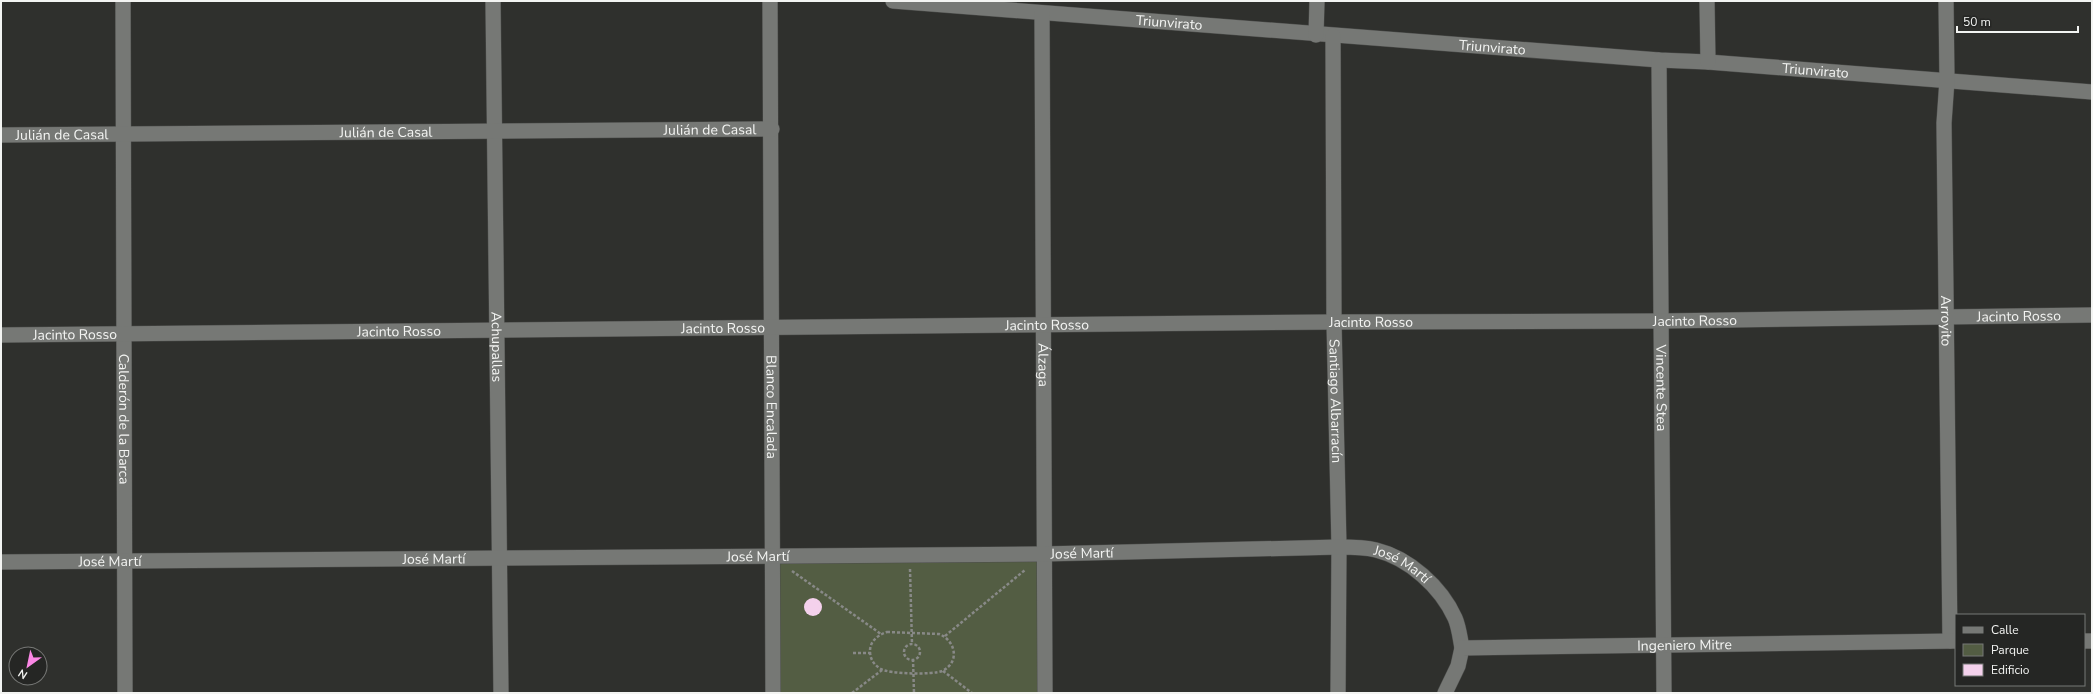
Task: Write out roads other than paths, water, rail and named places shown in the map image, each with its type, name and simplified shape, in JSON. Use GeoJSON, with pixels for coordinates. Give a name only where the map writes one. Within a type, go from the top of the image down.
{"type":"FeatureCollection","features":[{"type":"Feature","properties":{"kind":"street","name":"Calderón de la Barca"},"geometry":{"type":"LineString","coordinates":[[122,1],[125,693]]}},
{"type":"Feature","properties":{"kind":"street","name":"Achupallas"},"geometry":{"type":"LineString","coordinates":[[493,1],[501,693]]}},
{"type":"Feature","properties":{"kind":"street","name":"Blanco Encalada"},"geometry":{"type":"LineString","coordinates":[[770,1],[772,129],[770,328],[773,693]]}},
{"type":"Feature","properties":{"kind":"street","name":"Triunvirato"},"geometry":{"type":"LineString","coordinates":[[893,1],[969,3],[1042,13],[1316,35],[1659,60],[1708,62],[2092,92]]}},
{"type":"Feature","properties":{"kind":"street"},"geometry":{"type":"LineString","coordinates":[[1316,35],[1317,1]]}},
{"type":"Feature","properties":{"kind":"street"},"geometry":{"type":"LineString","coordinates":[[1707,1],[1708,62]]}},
{"type":"Feature","properties":{"kind":"street","name":"Arroyito"},"geometry":{"type":"LineString","coordinates":[[1946,1],[1947,80],[1944,123],[1946,316],[1953,641]]}},
{"type":"Feature","properties":{"kind":"street","name":"Álzaga"},"geometry":{"type":"LineString","coordinates":[[1042,13],[1044,326],[1043,554],[1045,693]]}},
{"type":"Feature","properties":{"kind":"street","name":"Santiago Albarracín"},"geometry":{"type":"LineString","coordinates":[[1333,36],[1334,322],[1339,547],[1338,693]]}},
{"type":"Feature","properties":{"kind":"street","name":"Vincente Stea"},"geometry":{"type":"LineString","coordinates":[[1659,60],[1664,693]]}},
{"type":"Feature","properties":{"kind":"street","name":"Julián de Casal"},"geometry":{"type":"LineString","coordinates":[[1,135],[772,129]]}},
{"type":"Feature","properties":{"kind":"street","name":"Jacinto Rosso"},"geometry":{"type":"LineString","coordinates":[[1,335],[497,329],[1044,326],[1334,322],[1661,321],[2092,315]]}},
{"type":"Feature","properties":{"kind":"street","name":"José Martí"},"geometry":{"type":"LineString","coordinates":[[1,562],[499,557],[910,556],[1339,547],[1375,549],[1411,565],[1428,580],[1456,618],[1462,648]]}},
{"type":"Feature","properties":{"kind":"street","name":"Ingeniero Mitre"},"geometry":{"type":"LineString","coordinates":[[1462,648],[1953,641]]}},
{"type":"Feature","properties":{"kind":"street"},"geometry":{"type":"LineString","coordinates":[[1445,693],[1458,666],[1462,648]]}}]}
